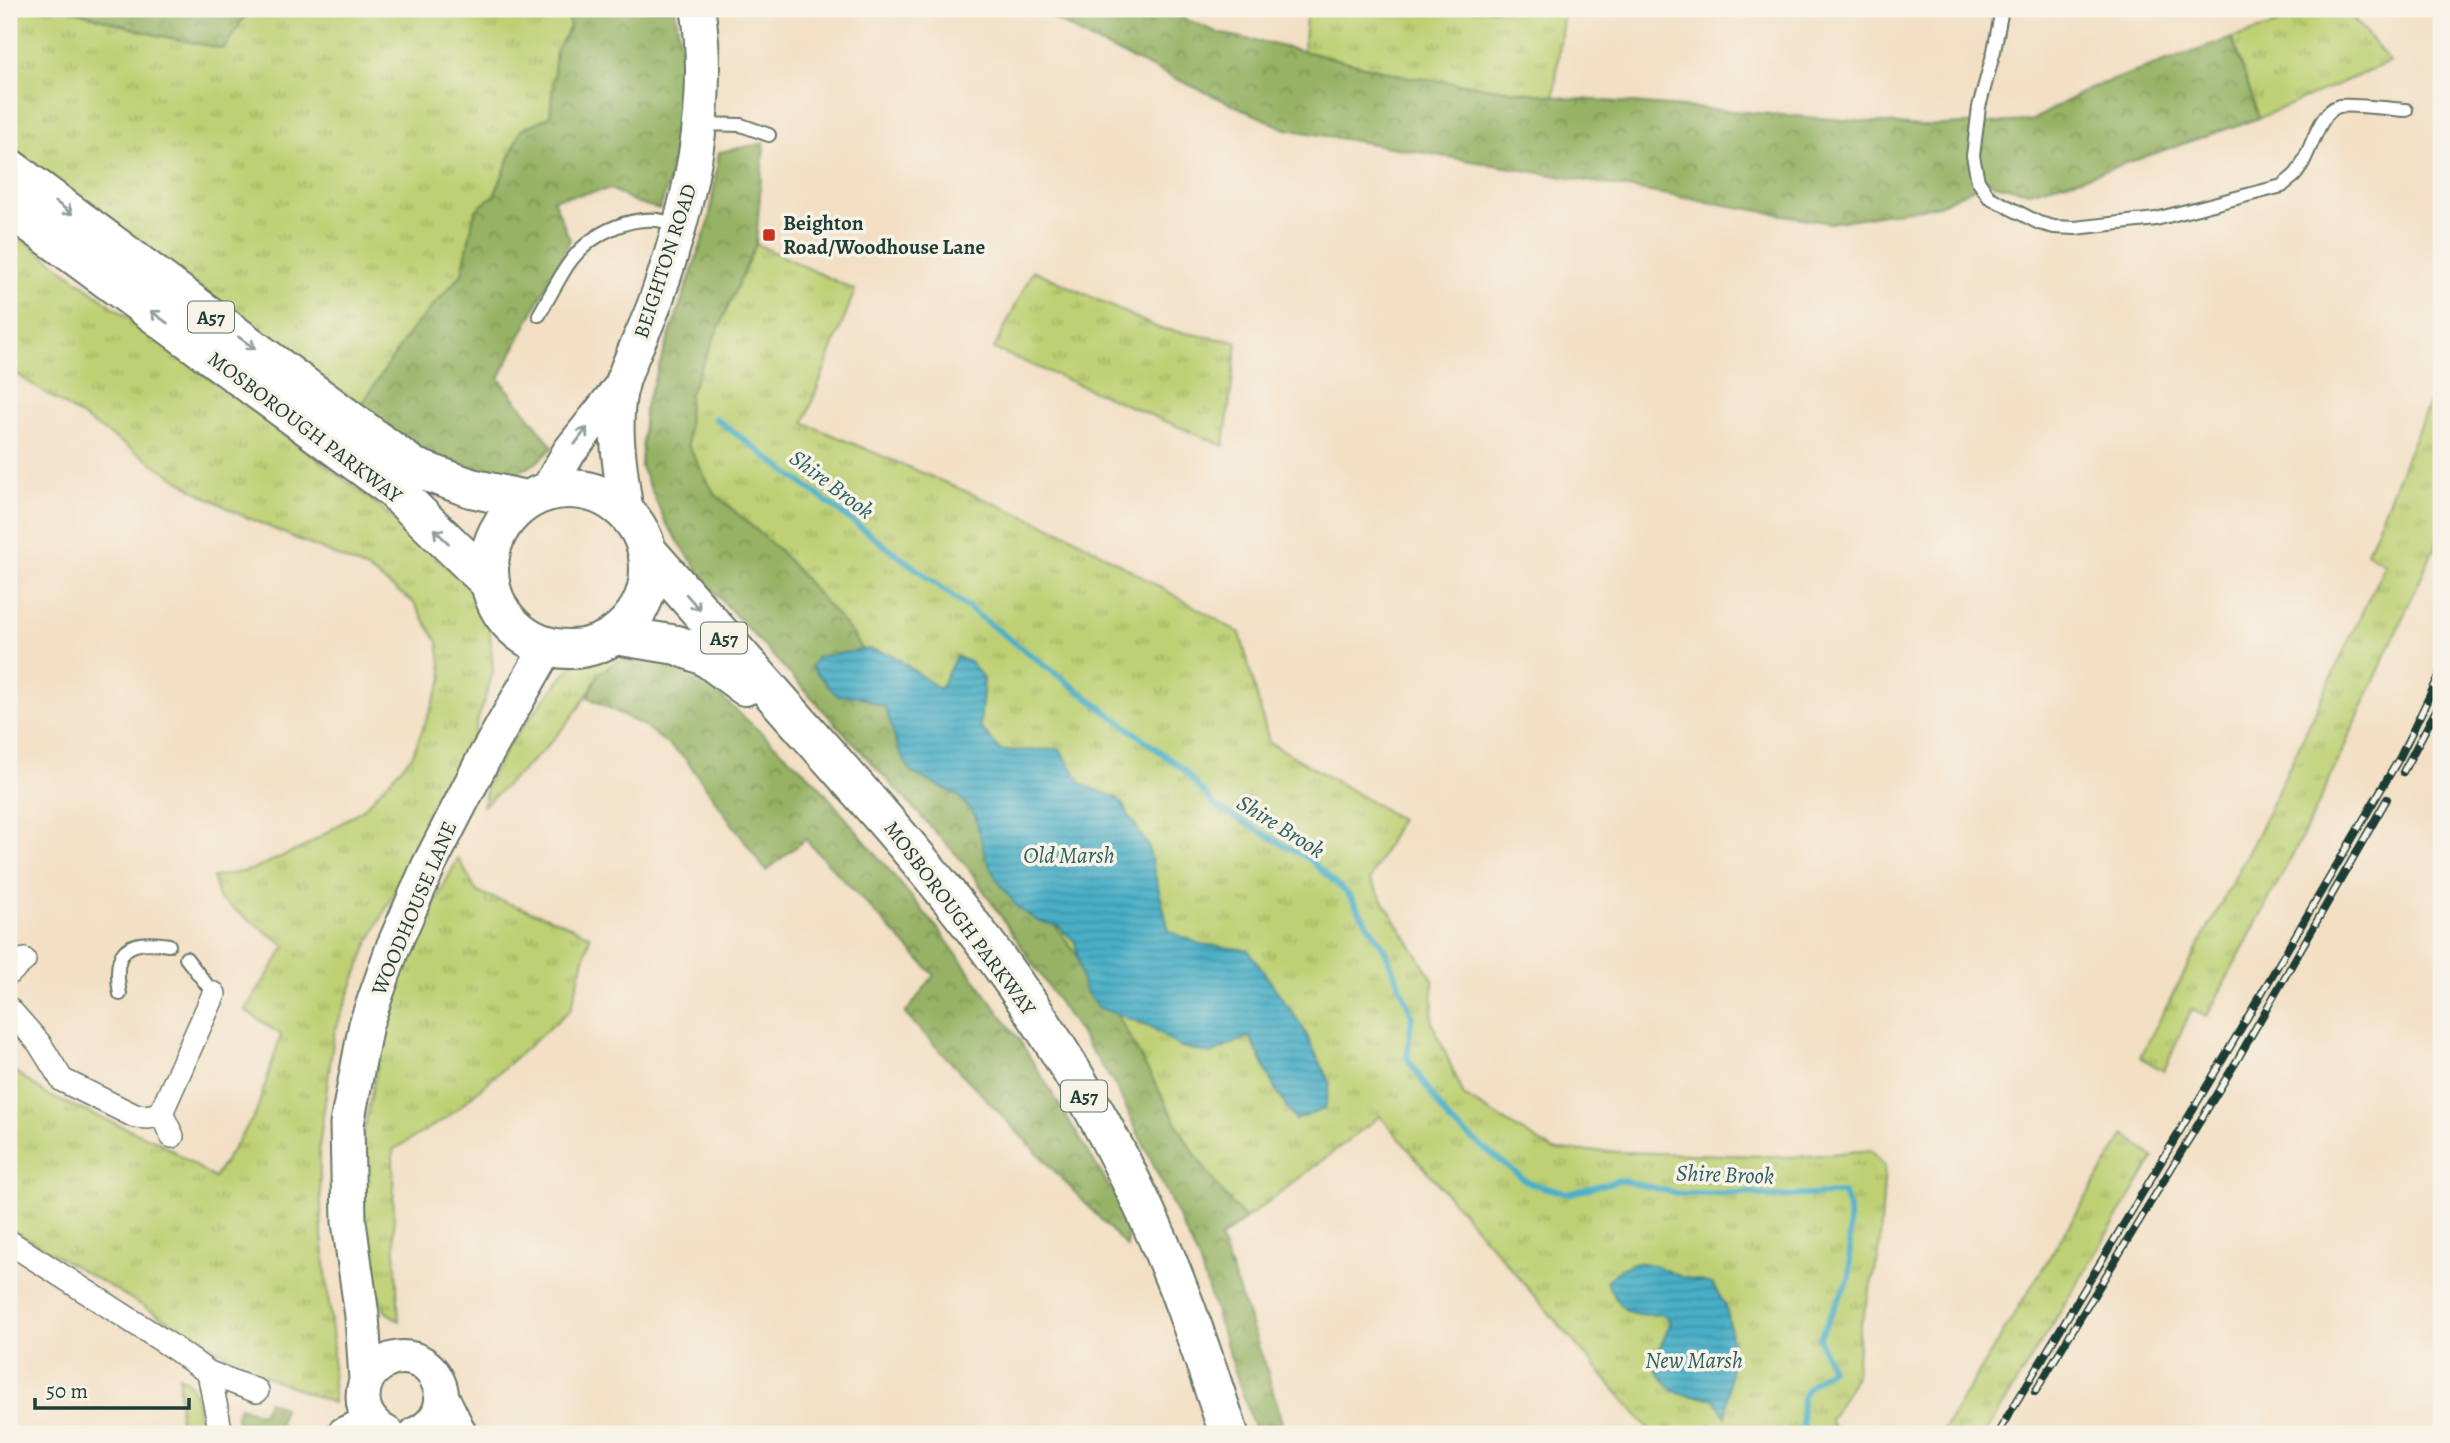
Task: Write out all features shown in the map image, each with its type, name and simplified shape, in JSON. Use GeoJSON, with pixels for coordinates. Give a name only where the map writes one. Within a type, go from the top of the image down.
{"type":"FeatureCollection","features":[{"type":"Feature","properties":{"kind":"highway","name":"MOSBOROUGH PARKWAY"},"geometry":{"type":"LineString","coordinates":[[9,167],[414,467],[471,488],[537,496]]}},
{"type":"Feature","properties":{"kind":"highway","name":"MOSBOROUGH PARKWAY"},"geometry":{"type":"LineString","coordinates":[[9,207],[392,488],[490,583]]}},
{"type":"Feature","properties":{"kind":"highway"},"geometry":{"type":"LineString","coordinates":[[586,490],[612,501],[626,511],[642,534],[648,551],[649,579],[642,601],[627,625],[615,635],[590,646],[570,649],[548,646],[520,632],[501,611],[490,583],[490,555],[498,529],[537,496],[586,490]]}},
{"type":"Feature","properties":{"kind":"highway","name":"MOSBOROUGH PARKWAY"},"geometry":{"type":"LineString","coordinates":[[648,551],[868,799],[1010,977],[1065,1063],[1110,1142],[1153,1228],[1204,1359],[1228,1434]]}},
{"type":"Feature","properties":{"kind":"highway","name":"MOSBOROUGH PARKWAY"},"geometry":{"type":"LineString","coordinates":[[615,635],[677,645],[705,656],[801,725]]}},
{"type":"Feature","properties":{"kind":"street","name":"BEIGHTON ROAD"},"geometry":{"type":"LineString","coordinates":[[626,511],[617,424],[622,385],[656,302],[681,226],[696,159],[703,67],[698,9]]}},
{"type":"Feature","properties":{"kind":"street","name":"BEIGHTON ROAD"},"geometry":{"type":"LineString","coordinates":[[537,496],[622,385]]}},
{"type":"Feature","properties":{"kind":"street","name":"WOODHOUSE LANE"},"geometry":{"type":"LineString","coordinates":[[367,1429],[363,1404],[366,1380],[362,1316],[349,1222],[347,1124],[366,1024],[393,947],[429,865],[483,760],[548,646]]}},
{"type":"Feature","properties":{"kind":"street"},"geometry":{"type":"LineString","coordinates":[[9,1009],[39,1043],[62,1080],[135,1116],[148,1117],[161,1112],[214,994]]}},
{"type":"Feature","properties":{"kind":"street"},"geometry":{"type":"LineString","coordinates":[[161,1112],[172,1136]]}},
{"type":"Feature","properties":{"kind":"street"},"geometry":{"type":"LineString","coordinates":[[9,1242],[209,1373],[257,1391]]}},
{"type":"Feature","properties":{"kind":"street"},"geometry":{"type":"LineString","coordinates":[[362,1316],[403,1357]]}},
{"type":"Feature","properties":{"kind":"street"},"geometry":{"type":"LineString","coordinates":[[366,1380],[374,1369],[383,1363],[403,1357],[429,1367],[438,1378],[442,1397],[460,1434]]}},
{"type":"Feature","properties":{"kind":"street"},"geometry":{"type":"LineString","coordinates":[[209,1373],[220,1434]]}},
{"type":"Feature","properties":{"kind":"street"},"geometry":{"type":"LineString","coordinates":[[425,1433],[440,1410],[442,1397]]}},
{"type":"Feature","properties":{"kind":"lane"},"geometry":{"type":"LineString","coordinates":[[2003,9],[1979,107],[1973,156],[1978,181],[1989,197],[2039,223],[2054,227],[2075,228],[2156,219],[2282,186],[2295,175],[2310,150],[2323,119],[2330,112],[2340,106],[2406,110]]}},
{"type":"Feature","properties":{"kind":"lane"},"geometry":{"type":"LineString","coordinates":[[700,124],[741,125],[769,135]]}},
{"type":"Feature","properties":{"kind":"lane"},"geometry":{"type":"LineString","coordinates":[[539,315],[568,264],[587,243],[614,227],[631,221],[651,218],[681,226]]}},
{"type":"Feature","properties":{"kind":"lane"},"geometry":{"type":"LineString","coordinates":[[120,994],[117,964],[122,953],[148,942],[169,945]]}},
{"type":"Feature","properties":{"kind":"lane"},"geometry":{"type":"LineString","coordinates":[[186,958],[214,994]]}},
{"type":"Feature","properties":{"kind":"green space"},"geometry":{"type":"Polygon","coordinates":[[[9,9],[68,9],[152,34],[223,49],[249,9],[567,9],[570,27],[556,51],[550,116],[521,130],[495,194],[475,211],[462,274],[411,330],[360,407],[9,146],[9,9]]]}},
{"type":"Feature","properties":{"kind":"green space"},"geometry":{"type":"Polygon","coordinates":[[[68,9],[249,9],[224,49],[152,34],[68,9]]]}},
{"type":"Feature","properties":{"kind":"green space"},"geometry":{"type":"Polygon","coordinates":[[[567,9],[675,9],[682,57],[680,148],[660,209],[637,203],[611,189],[553,199],[570,240],[499,378],[553,447],[536,463],[513,475],[481,471],[425,457],[360,407],[411,330],[462,274],[475,211],[495,194],[521,130],[550,116],[556,51],[570,27],[567,9]]]}},
{"type":"Feature","properties":{"kind":"green space"},"geometry":{"type":"Polygon","coordinates":[[[1038,9],[1161,9],[1219,33],[1409,77],[1567,98],[1922,126],[2031,121],[2090,88],[2232,38],[2259,118],[2085,177],[2029,192],[1986,182],[1939,205],[1830,223],[1286,129],[1091,40],[1038,9]]]}},
{"type":"Feature","properties":{"kind":"green space"},"geometry":{"type":"Polygon","coordinates":[[[1307,9],[1564,9],[1554,96],[1409,77],[1303,51],[1307,9]]]}},
{"type":"Feature","properties":{"kind":"green space"},"geometry":{"type":"Polygon","coordinates":[[[2309,9],[2346,9],[2390,62],[2259,118],[2232,38],[2269,27],[2309,9]]]}},
{"type":"Feature","properties":{"kind":"green space"},"geometry":{"type":"Polygon","coordinates":[[[764,143],[756,244],[689,395],[688,445],[714,493],[780,551],[852,633],[931,755],[1108,998],[1186,1140],[1217,1186],[1245,1219],[1220,1238],[1267,1370],[1285,1434],[1256,1434],[1197,1256],[1116,1087],[967,866],[707,584],[666,523],[641,467],[645,407],[709,222],[719,152],[764,143]]]}},
{"type":"Feature","properties":{"kind":"green space"},"geometry":{"type":"Polygon","coordinates":[[[709,222],[855,290],[804,423],[1067,534],[1240,633],[1269,742],[1400,819],[1370,880],[1433,980],[1432,1022],[1464,1096],[1553,1150],[1798,1157],[1871,1150],[1885,1166],[1879,1255],[1859,1331],[1856,1376],[1830,1420],[1838,1434],[1653,1434],[1380,1116],[1197,1256],[1117,1087],[967,866],[707,584],[641,467],[645,407],[709,222]]]}},
{"type":"Feature","properties":{"kind":"green space"},"geometry":{"type":"Polygon","coordinates":[[[9,229],[372,500],[470,588],[489,618],[493,673],[470,744],[368,944],[334,1034],[319,1148],[322,1235],[333,1342],[333,1403],[260,1374],[9,1228],[9,1067],[47,1095],[159,1142],[214,1178],[256,1113],[281,1035],[245,1010],[286,946],[218,898],[213,877],[251,870],[304,847],[363,809],[412,756],[443,678],[438,642],[414,603],[367,569],[239,514],[197,492],[9,369],[9,229]]]}},
{"type":"Feature","properties":{"kind":"green space"},"geometry":{"type":"Polygon","coordinates":[[[1033,270],[1158,328],[1237,342],[1224,446],[994,349],[1033,270]]]}},
{"type":"Feature","properties":{"kind":"green space"},"geometry":{"type":"Polygon","coordinates":[[[2441,375],[2441,533],[2312,818],[2207,1016],[2191,1010],[2164,1071],[2140,1057],[2256,837],[2385,564],[2367,552],[2441,375]]]}},
{"type":"Feature","properties":{"kind":"green space"},"geometry":{"type":"Polygon","coordinates":[[[613,646],[678,659],[699,677],[660,661],[599,673],[576,712],[548,746],[483,806],[488,782],[507,747],[555,686],[577,661],[613,646]]]}},
{"type":"Feature","properties":{"kind":"green space"},"geometry":{"type":"Polygon","coordinates":[[[617,661],[660,661],[699,677],[814,780],[939,930],[1020,1041],[1128,1217],[1127,1247],[905,1014],[934,975],[805,839],[766,871],[685,758],[644,726],[588,697],[599,673],[617,661]]]}},
{"type":"Feature","properties":{"kind":"green space"},"geometry":{"type":"Polygon","coordinates":[[[458,858],[477,892],[561,922],[590,936],[571,1009],[448,1117],[393,1150],[399,1321],[385,1311],[373,1281],[364,1226],[362,1139],[382,1043],[406,959],[458,858]]]}},
{"type":"Feature","properties":{"kind":"green space"},"geometry":{"type":"Polygon","coordinates":[[[2125,1134],[2154,1158],[1985,1434],[1941,1434],[2125,1134]]]}},
{"type":"Feature","properties":{"kind":"green space"},"geometry":{"type":"Polygon","coordinates":[[[179,1376],[195,1393],[199,1434],[180,1434],[179,1376]]]}},
{"type":"Feature","properties":{"kind":"green space"},"geometry":{"type":"Polygon","coordinates":[[[268,1401],[283,1407],[278,1434],[240,1434],[236,1413],[240,1407],[262,1414],[268,1401]]]}},
{"type":"Feature","properties":{"kind":"water","name":"Old Marsh"},"geometry":{"type":"Polygon","coordinates":[[[868,649],[891,654],[940,689],[956,656],[970,662],[984,679],[980,727],[1001,751],[1060,749],[1082,784],[1119,799],[1148,846],[1169,931],[1200,944],[1248,950],[1302,1026],[1330,1083],[1325,1109],[1295,1120],[1274,1087],[1250,1036],[1211,1054],[1178,1046],[1150,1026],[1097,1007],[1083,987],[1075,942],[1058,926],[1036,920],[1018,908],[997,880],[986,858],[975,816],[958,795],[912,773],[899,751],[885,707],[858,696],[837,695],[811,667],[817,657],[868,649]]]}},
{"type":"Feature","properties":{"kind":"water","name":"New Marsh"},"geometry":{"type":"Polygon","coordinates":[[[1636,1262],[1654,1265],[1679,1276],[1712,1284],[1726,1306],[1732,1348],[1726,1417],[1713,1398],[1683,1395],[1671,1388],[1653,1364],[1671,1322],[1662,1314],[1640,1314],[1626,1310],[1606,1281],[1620,1269],[1636,1262]]]}},
{"type":"Feature","properties":{"kind":"waterway","name":"Shire Brook"},"geometry":{"type":"LineString","coordinates":[[715,418],[1183,769],[1215,806],[1309,859],[1348,894],[1384,948],[1412,1015],[1407,1058],[1450,1122],[1529,1183],[1568,1194],[1619,1180],[1681,1194],[1751,1193],[1772,1197],[1843,1193],[1849,1207],[1850,1277],[1819,1338],[1831,1369],[1813,1383],[1804,1396],[1804,1434]]}},
{"type":"Feature","properties":{"kind":"railway"},"geometry":{"type":"LineString","coordinates":[[1997,1434],[2216,1071],[2400,757],[2441,672]]}},
{"type":"Feature","properties":{"kind":"railway"},"geometry":{"type":"LineString","coordinates":[[2403,772],[2441,701]]}},
{"type":"Feature","properties":{"kind":"railway"},"geometry":{"type":"LineString","coordinates":[[2035,1392],[2236,1062],[2387,799]]}},
{"type":"Feature","properties":{"kind":"place","name":"Beighton Road/Woodhouse Lane"},"geometry":{"type":"Point","coordinates":[769,235]}}]}
